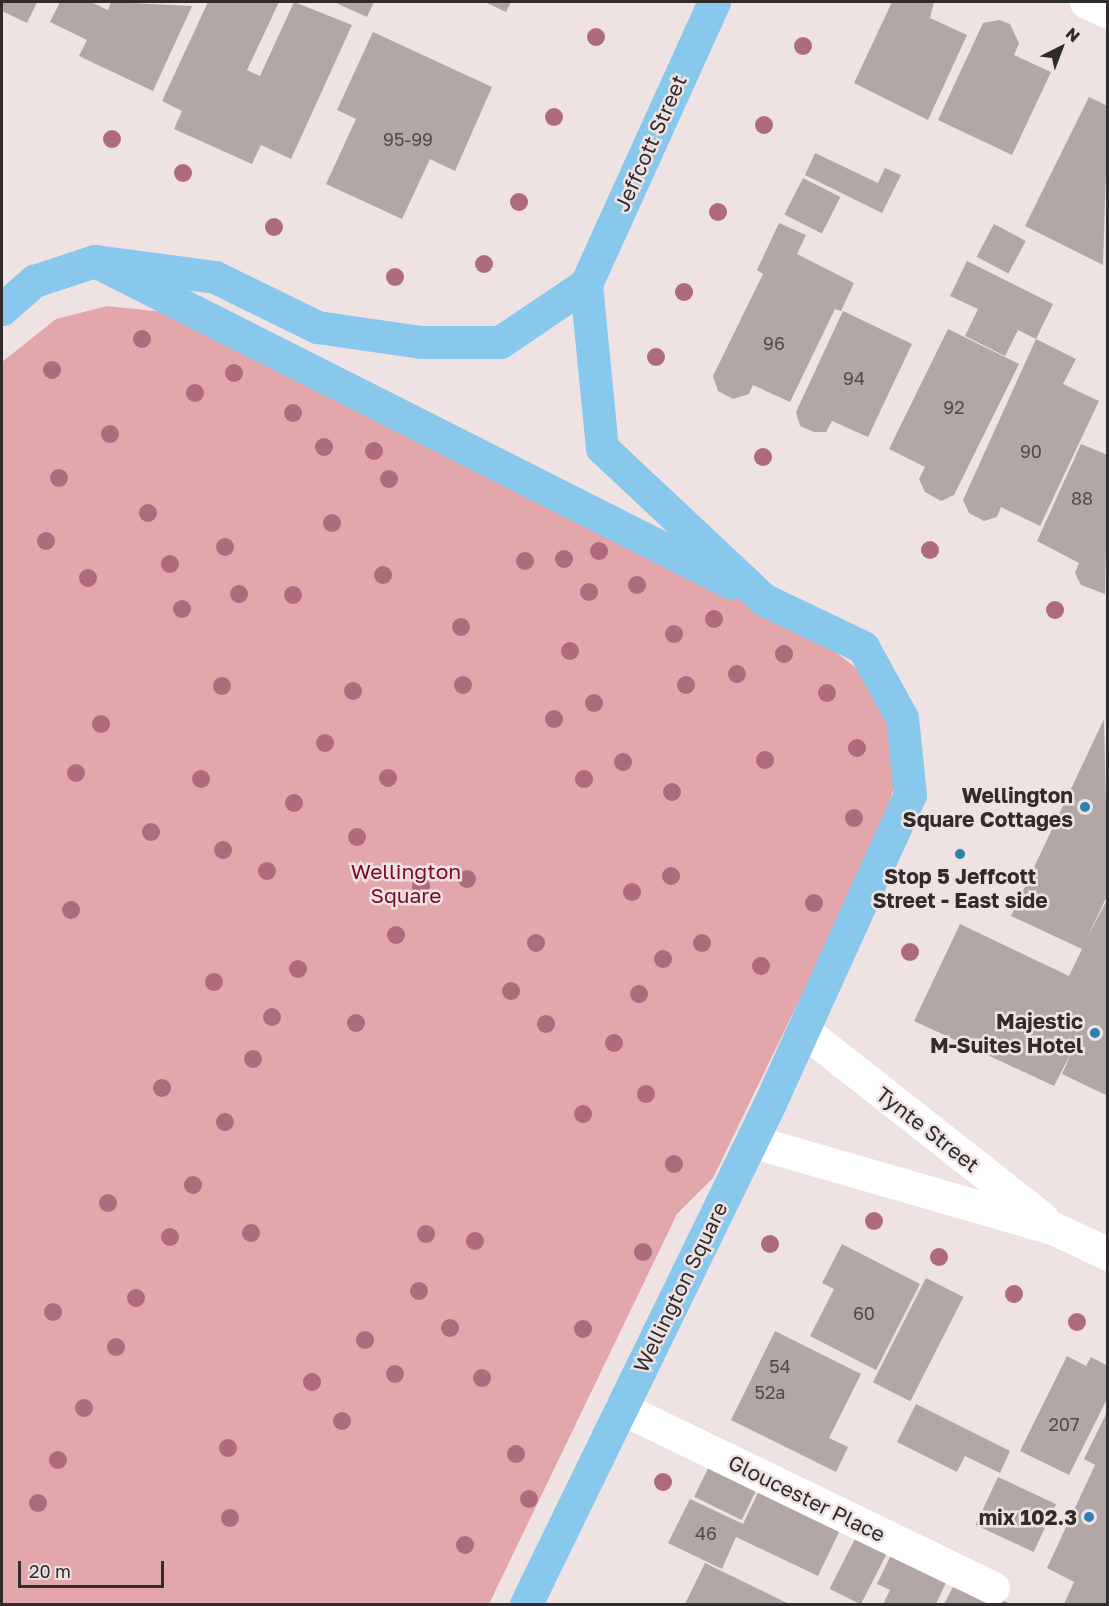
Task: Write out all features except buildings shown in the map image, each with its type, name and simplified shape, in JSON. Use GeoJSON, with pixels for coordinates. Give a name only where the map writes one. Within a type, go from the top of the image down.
{"type":"FeatureCollection","features":[{"type":"Feature","properties":{"kind":"main road","name":"Jeffcott Street"},"geometry":{"type":"LineString","coordinates":[[586,284],[714,2]]}},
{"type":"Feature","properties":{"kind":"main road"},"geometry":{"type":"LineString","coordinates":[[95,261],[763,598]]}},
{"type":"Feature","properties":{"kind":"main road"},"geometry":{"type":"LineString","coordinates":[[2,309],[34,281],[95,261],[215,277],[317,327],[421,342],[500,342],[586,284]]}},
{"type":"Feature","properties":{"kind":"main road","name":"Wellington Square"},"geometry":{"type":"LineString","coordinates":[[526,1605],[751,1141],[910,795],[903,718],[863,647],[763,598],[602,448],[586,284]]}},
{"type":"Feature","properties":{"kind":"street"},"geometry":{"type":"LineString","coordinates":[[1086,2],[1107,12]]}},
{"type":"Feature","properties":{"kind":"street","name":"Tynte Street"},"geometry":{"type":"LineString","coordinates":[[803,1030],[1053,1228]]}},
{"type":"Feature","properties":{"kind":"street","name":"Tynte Street"},"geometry":{"type":"LineString","coordinates":[[751,1141],[1053,1228],[1107,1254]]}},
{"type":"Feature","properties":{"kind":"street","name":"Gloucester Place"},"geometry":{"type":"LineString","coordinates":[[621,1408],[993,1588]]}},
{"type":"Feature","properties":{"kind":"green space","name":"Wellington Square"},"geometry":{"type":"Polygon","coordinates":[[[107,306],[164,312],[810,632],[860,671],[889,724],[896,781],[878,838],[713,1178],[677,1214],[489,1604],[2,1604],[2,362],[56,319],[107,306]]]}},
{"type":"Feature","properties":{"kind":"place","name":"Wellington Square Cottages"},"geometry":{"type":"Point","coordinates":[1085,807]}},
{"type":"Feature","properties":{"kind":"place","name":"Stop 5 Jeffcott Street - East side"},"geometry":{"type":"Point","coordinates":[960,854]}},
{"type":"Feature","properties":{"kind":"place","name":"Majestic M-Suites Hotel"},"geometry":{"type":"Point","coordinates":[1095,1033]}},
{"type":"Feature","properties":{"kind":"place","name":"mix 102.3"},"geometry":{"type":"Point","coordinates":[1089,1517]}}]}
